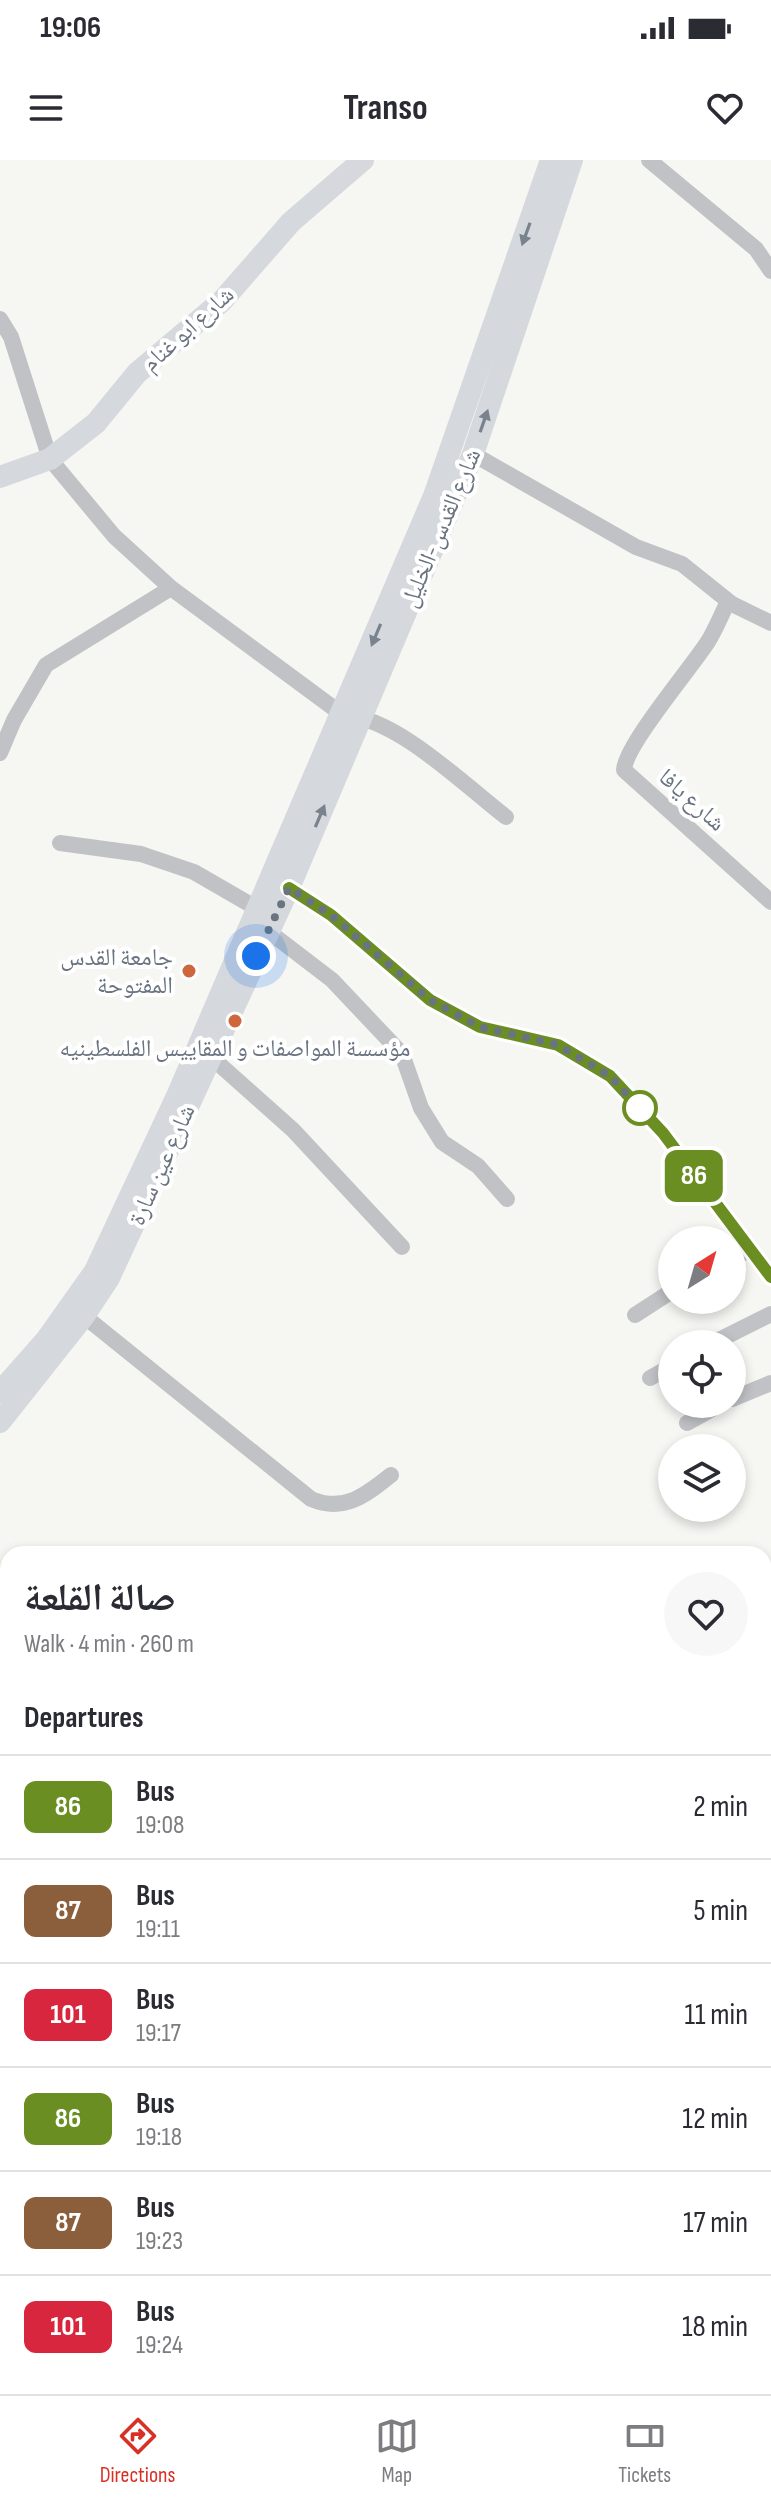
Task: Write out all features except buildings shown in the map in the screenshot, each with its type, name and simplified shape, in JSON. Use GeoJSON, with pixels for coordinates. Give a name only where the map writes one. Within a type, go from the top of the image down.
{"type":"FeatureCollection","features":[{"type":"Feature","properties":{"kind":"main road","name":"شارع ابو غنام"},"geometry":{"type":"LineString","coordinates":[[0,477],[50,459],[96,423],[137,373],[222,301],[291,222],[363,160]]}},
{"type":"Feature","properties":{"kind":"main road","name":"شارع القدس-الخليل"},"geometry":{"type":"LineString","coordinates":[[352,715],[434,496],[551,160]]}},
{"type":"Feature","properties":{"kind":"main road","name":"شارع القدس-الخليل"},"geometry":{"type":"LineString","coordinates":[[280,884],[352,715],[473,454],[572,160]]}},
{"type":"Feature","properties":{"kind":"main road","name":"شارع عين سارة"},"geometry":{"type":"LineString","coordinates":[[0,1392],[46,1340],[95,1271],[177,1096],[258,909],[280,884]]}},
{"type":"Feature","properties":{"kind":"main road","name":"شارع عين سارة"},"geometry":{"type":"LineString","coordinates":[[0,1422],[84,1316],[128,1241],[268,931],[280,884]]}},
{"type":"Feature","properties":{"kind":"street"},"geometry":{"type":"LineString","coordinates":[[649,160],[756,249],[771,271]]}},
{"type":"Feature","properties":{"kind":"street"},"geometry":{"type":"LineString","coordinates":[[0,319],[11,337],[50,459],[114,536],[171,588],[352,715],[390,727],[506,817]]}},
{"type":"Feature","properties":{"kind":"street"},"geometry":{"type":"LineString","coordinates":[[473,454],[636,547],[682,564],[728,601],[771,623]]}},
{"type":"Feature","properties":{"kind":"street"},"geometry":{"type":"LineString","coordinates":[[0,753],[14,720],[46,665],[171,588]]}},
{"type":"Feature","properties":{"kind":"street","name":"شارع يافا"},"geometry":{"type":"LineString","coordinates":[[728,601],[710,639],[625,762],[624,770],[771,902]]}},
{"type":"Feature","properties":{"kind":"street"},"geometry":{"type":"LineString","coordinates":[[60,843],[104,846],[154,858],[194,872],[258,909]]}},
{"type":"Feature","properties":{"kind":"street"},"geometry":{"type":"LineString","coordinates":[[280,884],[331,915],[430,1000],[480,1027],[558,1045],[610,1076],[663,1133],[771,1277]]}},
{"type":"Feature","properties":{"kind":"street"},"geometry":{"type":"LineString","coordinates":[[268,931],[332,980],[402,1054],[421,1108],[442,1142],[478,1166],[507,1199]]}},
{"type":"Feature","properties":{"kind":"street"},"geometry":{"type":"LineString","coordinates":[[211,1057],[293,1130],[402,1247]]}},
{"type":"Feature","properties":{"kind":"street"},"geometry":{"type":"LineString","coordinates":[[635,1315],[658,1300]]}},
{"type":"Feature","properties":{"kind":"street"},"geometry":{"type":"LineString","coordinates":[[739,1330],[771,1314]]}},
{"type":"Feature","properties":{"kind":"street"},"geometry":{"type":"LineString","coordinates":[[84,1316],[311,1499],[328,1504],[347,1503],[364,1496],[391,1475]]}},
{"type":"Feature","properties":{"kind":"street"},"geometry":{"type":"LineString","coordinates":[[650,1378],[658,1374]]}},
{"type":"Feature","properties":{"kind":"street"},"geometry":{"type":"LineString","coordinates":[[746,1393],[771,1383]]}},
{"type":"Feature","properties":{"kind":"street"},"geometry":{"type":"LineString","coordinates":[[687,1423],[696,1418]]}},
{"type":"Feature","properties":{"kind":"bus line","name":"86"},"geometry":{"type":"LineString","coordinates":[[289,888],[331,915],[430,1000],[480,1027],[558,1045],[610,1076],[663,1133],[771,1277]]}},
{"type":"Feature","properties":{"kind":"place","name":"جامعة القدس المفتوحة"},"geometry":{"type":"Point","coordinates":[189,971]}},
{"type":"Feature","properties":{"kind":"place","name":"مؤسسة المواصفات و المقاييس الفلسطينيه"},"geometry":{"type":"Point","coordinates":[235,1021]}},
{"type":"Feature","properties":{"kind":"route"},"geometry":{"type":"LineString","coordinates":[[256,956],[289,888],[331,915],[430,1000],[480,1027],[558,1045],[610,1076],[645,1114],[640,1108]]}}]}
